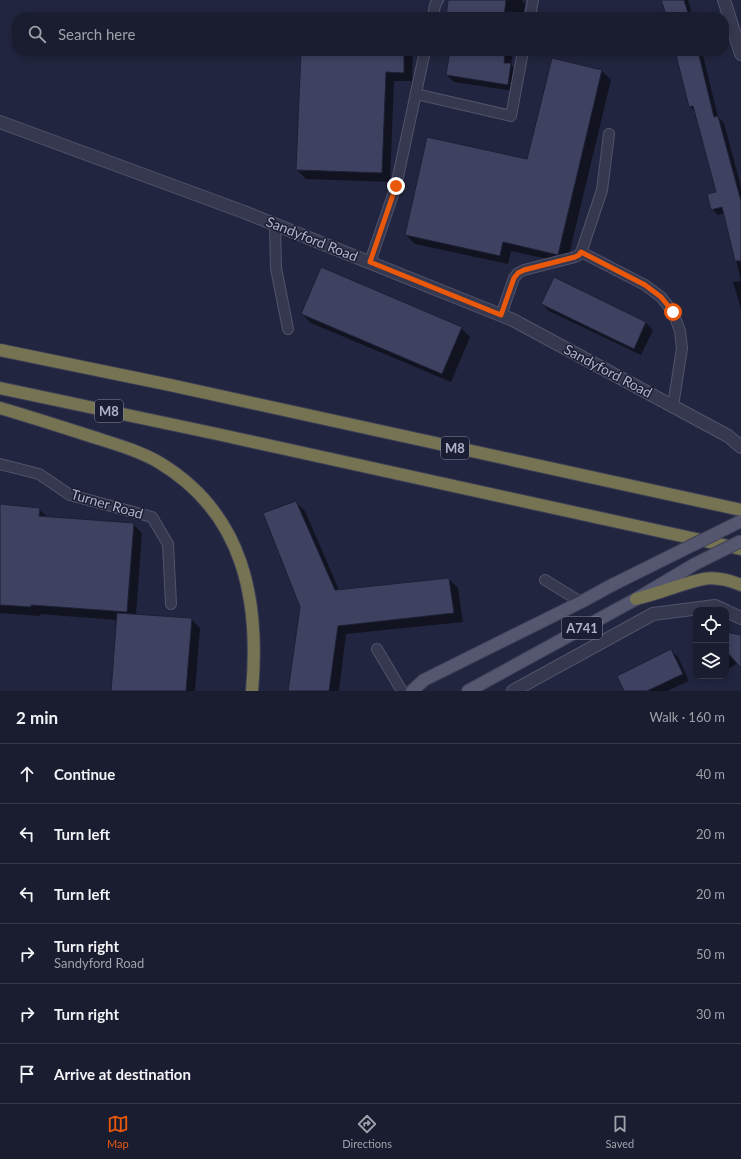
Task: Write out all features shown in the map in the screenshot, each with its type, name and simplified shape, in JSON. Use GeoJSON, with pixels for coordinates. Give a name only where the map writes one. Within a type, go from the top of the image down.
{"type":"FeatureCollection","features":[{"type":"Feature","properties":{"kind":"highway","name":"M8"},"geometry":{"type":"LineString","coordinates":[[0,350],[170,385],[741,510]]}},
{"type":"Feature","properties":{"kind":"highway","name":"M8"},"geometry":{"type":"LineString","coordinates":[[0,388],[218,434],[741,549]]}},
{"type":"Feature","properties":{"kind":"highway"},"geometry":{"type":"LineString","coordinates":[[0,408],[119,445],[142,454],[160,462],[200,493],[213,508],[226,527],[244,571],[249,591],[253,634],[252,691]]}},
{"type":"Feature","properties":{"kind":"highway"},"geometry":{"type":"LineString","coordinates":[[636,599],[701,579],[716,578],[741,585]]}},
{"type":"Feature","properties":{"kind":"main road","name":"A741"},"geometry":{"type":"LineString","coordinates":[[412,691],[424,680],[741,521]]}},
{"type":"Feature","properties":{"kind":"main road","name":"A741"},"geometry":{"type":"LineString","coordinates":[[468,691],[636,599],[695,564],[741,541]]}},
{"type":"Feature","properties":{"kind":"street"},"geometry":{"type":"LineString","coordinates":[[724,0],[728,12]]}},
{"type":"Feature","properties":{"kind":"street"},"geometry":{"type":"LineString","coordinates":[[729,16],[741,54]]}},
{"type":"Feature","properties":{"kind":"street","name":"Sandyford Road"},"geometry":{"type":"LineString","coordinates":[[0,122],[244,212],[513,320],[728,436],[741,447]]}},
{"type":"Feature","properties":{"kind":"street"},"geometry":{"type":"LineString","coordinates":[[513,691],[653,614],[693,611]]}},
{"type":"Feature","properties":{"kind":"street"},"geometry":{"type":"LineString","coordinates":[[729,612],[741,618]]}},
{"type":"Feature","properties":{"kind":"lane"},"geometry":{"type":"LineString","coordinates":[[434,12],[438,0]]}},
{"type":"Feature","properties":{"kind":"lane"},"geometry":{"type":"LineString","coordinates":[[531,12],[533,0]]}},
{"type":"Feature","properties":{"kind":"lane"},"geometry":{"type":"LineString","coordinates":[[370,262],[396,186],[424,56]]}},
{"type":"Feature","properties":{"kind":"lane"},"geometry":{"type":"LineString","coordinates":[[416,94],[511,116],[522,56]]}},
{"type":"Feature","properties":{"kind":"lane"},"geometry":{"type":"LineString","coordinates":[[501,315],[514,278],[518,273],[524,270],[575,257],[581,252],[602,190],[609,134]]}},
{"type":"Feature","properties":{"kind":"lane"},"geometry":{"type":"LineString","coordinates":[[275,224],[276,268],[288,329]]}},
{"type":"Feature","properties":{"kind":"lane"},"geometry":{"type":"LineString","coordinates":[[581,252],[645,285],[661,297],[673,312],[680,331],[682,348],[673,406]]}},
{"type":"Feature","properties":{"kind":"lane","name":"Turner Road"},"geometry":{"type":"LineString","coordinates":[[0,464],[39,474],[70,495],[152,517],[168,544],[170,604]]}},
{"type":"Feature","properties":{"kind":"lane"},"geometry":{"type":"LineString","coordinates":[[545,580],[581,602]]}},
{"type":"Feature","properties":{"kind":"lane"},"geometry":{"type":"LineString","coordinates":[[377,649],[402,691]]}},
{"type":"Feature","properties":{"kind":"building"},"geometry":{"type":"Polygon","coordinates":[[[448,0],[506,0],[505,12],[447,12],[448,0]]]}},
{"type":"Feature","properties":{"kind":"building"},"geometry":{"type":"Polygon","coordinates":[[[661,0],[684,0],[688,12],[665,12],[661,0]]]}},
{"type":"Feature","properties":{"kind":"building"},"geometry":{"type":"Polygon","coordinates":[[[301,56],[404,56],[404,73],[386,72],[382,173],[296,170],[301,56]]]}},
{"type":"Feature","properties":{"kind":"building"},"geometry":{"type":"Polygon","coordinates":[[[449,56],[505,56],[504,63],[511,63],[508,85],[446,75],[449,56]]]}},
{"type":"Feature","properties":{"kind":"building"},"geometry":{"type":"Polygon","coordinates":[[[676,56],[699,56],[714,117],[718,116],[741,201],[741,261],[735,261],[722,207],[711,210],[707,194],[716,192],[693,106],[689,107],[676,56]]]}},
{"type":"Feature","properties":{"kind":"building"},"geometry":{"type":"Polygon","coordinates":[[[552,58],[602,70],[558,255],[503,242],[500,256],[405,235],[427,137],[527,159],[552,58]]]}},
{"type":"Feature","properties":{"kind":"building"},"geometry":{"type":"Polygon","coordinates":[[[321,267],[462,327],[442,374],[301,314],[321,267]]]}},
{"type":"Feature","properties":{"kind":"building"},"geometry":{"type":"Polygon","coordinates":[[[554,277],[646,322],[634,349],[541,304],[554,277]]]}},
{"type":"Feature","properties":{"kind":"building"},"geometry":{"type":"Polygon","coordinates":[[[296,501],[335,590],[449,578],[454,613],[338,626],[329,691],[288,691],[300,607],[263,513],[296,501]]]}},
{"type":"Feature","properties":{"kind":"building"},"geometry":{"type":"Polygon","coordinates":[[[0,504],[40,508],[39,516],[134,523],[127,612],[31,605],[31,607],[0,605],[0,504]]]}},
{"type":"Feature","properties":{"kind":"building"},"geometry":{"type":"Polygon","coordinates":[[[117,613],[192,618],[186,691],[111,691],[117,613]]]}},
{"type":"Feature","properties":{"kind":"building"},"geometry":{"type":"Polygon","coordinates":[[[729,633],[741,635],[741,668],[729,654],[729,633]]]}},
{"type":"Feature","properties":{"kind":"building"},"geometry":{"type":"Polygon","coordinates":[[[671,649],[683,674],[647,691],[624,691],[617,676],[671,649]]]}},
{"type":"Feature","properties":{"kind":"route"},"geometry":{"type":"LineString","coordinates":[[396,186],[370,262],[501,315],[514,278],[518,273],[524,270],[575,257],[581,252],[645,285],[661,297],[673,312]]}}]}
